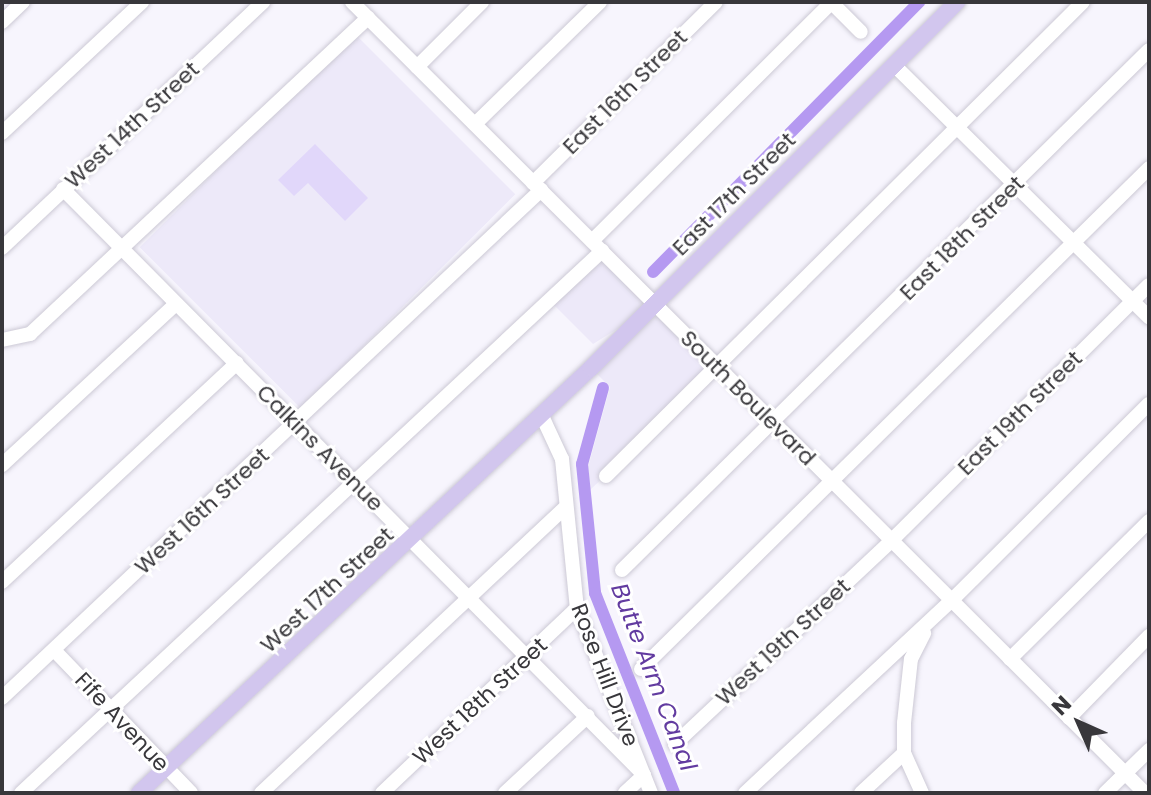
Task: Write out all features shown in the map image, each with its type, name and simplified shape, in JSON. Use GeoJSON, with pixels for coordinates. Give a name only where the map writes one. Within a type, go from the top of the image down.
{"type":"FeatureCollection","features":[{"type":"Feature","properties":{"kind":"main road","name":"East 17th Street"},"geometry":{"type":"LineString","coordinates":[[542,416],[957,2]]}},
{"type":"Feature","properties":{"kind":"main road","name":"West 17th Street"},"geometry":{"type":"LineString","coordinates":[[139,793],[413,540],[542,416]]}},
{"type":"Feature","properties":{"kind":"street"},"geometry":{"type":"LineString","coordinates":[[2,22],[23,2]]}},
{"type":"Feature","properties":{"kind":"street"},"geometry":{"type":"LineString","coordinates":[[2,133],[142,2]]}},
{"type":"Feature","properties":{"kind":"street","name":"West 14th Street"},"geometry":{"type":"LineString","coordinates":[[2,248],[263,2]]}},
{"type":"Feature","properties":{"kind":"street"},"geometry":{"type":"LineString","coordinates":[[417,67],[482,2]]}},
{"type":"Feature","properties":{"kind":"street"},"geometry":{"type":"LineString","coordinates":[[475,124],[600,2]]}},
{"type":"Feature","properties":{"kind":"street","name":"East 16th Street"},"geometry":{"type":"LineString","coordinates":[[537,186],[716,2]]}},
{"type":"Feature","properties":{"kind":"street"},"geometry":{"type":"LineString","coordinates":[[21,793],[597,246],[831,2],[861,32]]}},
{"type":"Feature","properties":{"kind":"street"},"geometry":{"type":"LineString","coordinates":[[606,476],[719,368],[1083,2]]}},
{"type":"Feature","properties":{"kind":"street"},"geometry":{"type":"LineString","coordinates":[[2,340],[30,334],[122,249],[361,8]]}},
{"type":"Feature","properties":{"kind":"street","name":"South Boulevard"},"geometry":{"type":"LineString","coordinates":[[361,8],[1145,793]]}},
{"type":"Feature","properties":{"kind":"street","name":"East 18th Street"},"geometry":{"type":"LineString","coordinates":[[774,424],[1149,50]]}},
{"type":"Feature","properties":{"kind":"street"},"geometry":{"type":"LineString","coordinates":[[894,65],[1149,317]]}},
{"type":"Feature","properties":{"kind":"street"},"geometry":{"type":"LineString","coordinates":[[641,669],[834,484],[1149,168]]}},
{"type":"Feature","properties":{"kind":"street","name":"West 16th Street"},"geometry":{"type":"LineString","coordinates":[[2,698],[294,424],[537,186]]}},
{"type":"Feature","properties":{"kind":"street","name":"Calkins Avenue"},"geometry":{"type":"LineString","coordinates":[[63,189],[644,775]]}},
{"type":"Feature","properties":{"kind":"street","name":"East 19th Street"},"geometry":{"type":"LineString","coordinates":[[891,541],[1149,285]]}},
{"type":"Feature","properties":{"kind":"street"},"geometry":{"type":"LineString","coordinates":[[2,465],[176,304]]}},
{"type":"Feature","properties":{"kind":"street"},"geometry":{"type":"LineString","coordinates":[[2,582],[237,363]]}},
{"type":"Feature","properties":{"kind":"street"},"geometry":{"type":"LineString","coordinates":[[745,793],[951,601],[1149,404]]}},
{"type":"Feature","properties":{"kind":"street","name":"Rose Hill Drive"},"geometry":{"type":"LineString","coordinates":[[542,416],[559,443],[577,608],[651,793]]}},
{"type":"Feature","properties":{"kind":"street"},"geometry":{"type":"LineString","coordinates":[[622,570],[774,424]]}},
{"type":"Feature","properties":{"kind":"street"},"geometry":{"type":"LineString","coordinates":[[261,793],[564,508]]}},
{"type":"Feature","properties":{"kind":"street"},"geometry":{"type":"LineString","coordinates":[[1010,659],[1149,521]]}},
{"type":"Feature","properties":{"kind":"street","name":"West 19th Street"},"geometry":{"type":"LineString","coordinates":[[675,744],[891,541]]}},
{"type":"Feature","properties":{"kind":"street"},"geometry":{"type":"LineString","coordinates":[[922,793],[904,753],[905,689],[919,639],[951,601]]}},
{"type":"Feature","properties":{"kind":"street","name":"West 18th Street"},"geometry":{"type":"LineString","coordinates":[[382,793],[577,608]]}},
{"type":"Feature","properties":{"kind":"street"},"geometry":{"type":"LineString","coordinates":[[1069,718],[1149,636]]}},
{"type":"Feature","properties":{"kind":"street","name":"Fife Avenue"},"geometry":{"type":"LineString","coordinates":[[54,650],[191,793]]}},
{"type":"Feature","properties":{"kind":"street"},"geometry":{"type":"LineString","coordinates":[[505,793],[588,716]]}},
{"type":"Feature","properties":{"kind":"street"},"geometry":{"type":"LineString","coordinates":[[1105,793],[1149,750]]}},
{"type":"Feature","properties":{"kind":"street"},"geometry":{"type":"LineString","coordinates":[[861,793],[904,753]]}},
{"type":"Feature","properties":{"kind":"street"},"geometry":{"type":"LineString","coordinates":[[625,793],[644,775]]}},
{"type":"Feature","properties":{"kind":"shaded area"},"geometry":{"type":"Polygon","coordinates":[[[354,33],[515,194],[301,408],[140,247],[354,33]]]}},
{"type":"Feature","properties":{"kind":"shaded area"},"geometry":{"type":"Polygon","coordinates":[[[315,144],[368,198],[345,221],[308,183],[294,196],[278,180],[315,144]]]}},
{"type":"Feature","properties":{"kind":"shaded area"},"geometry":{"type":"Polygon","coordinates":[[[602,251],[719,368],[590,490],[588,467],[610,387],[591,368],[651,308],[593,344],[550,301],[602,251]]]}},
{"type":"Feature","properties":{"kind":"waterway"},"geometry":{"type":"LineString","coordinates":[[653,272],[919,2]]}},
{"type":"Feature","properties":{"kind":"waterway","name":"Butte Arm Canal"},"geometry":{"type":"LineString","coordinates":[[603,388],[582,464],[595,593],[674,793]]}}]}
